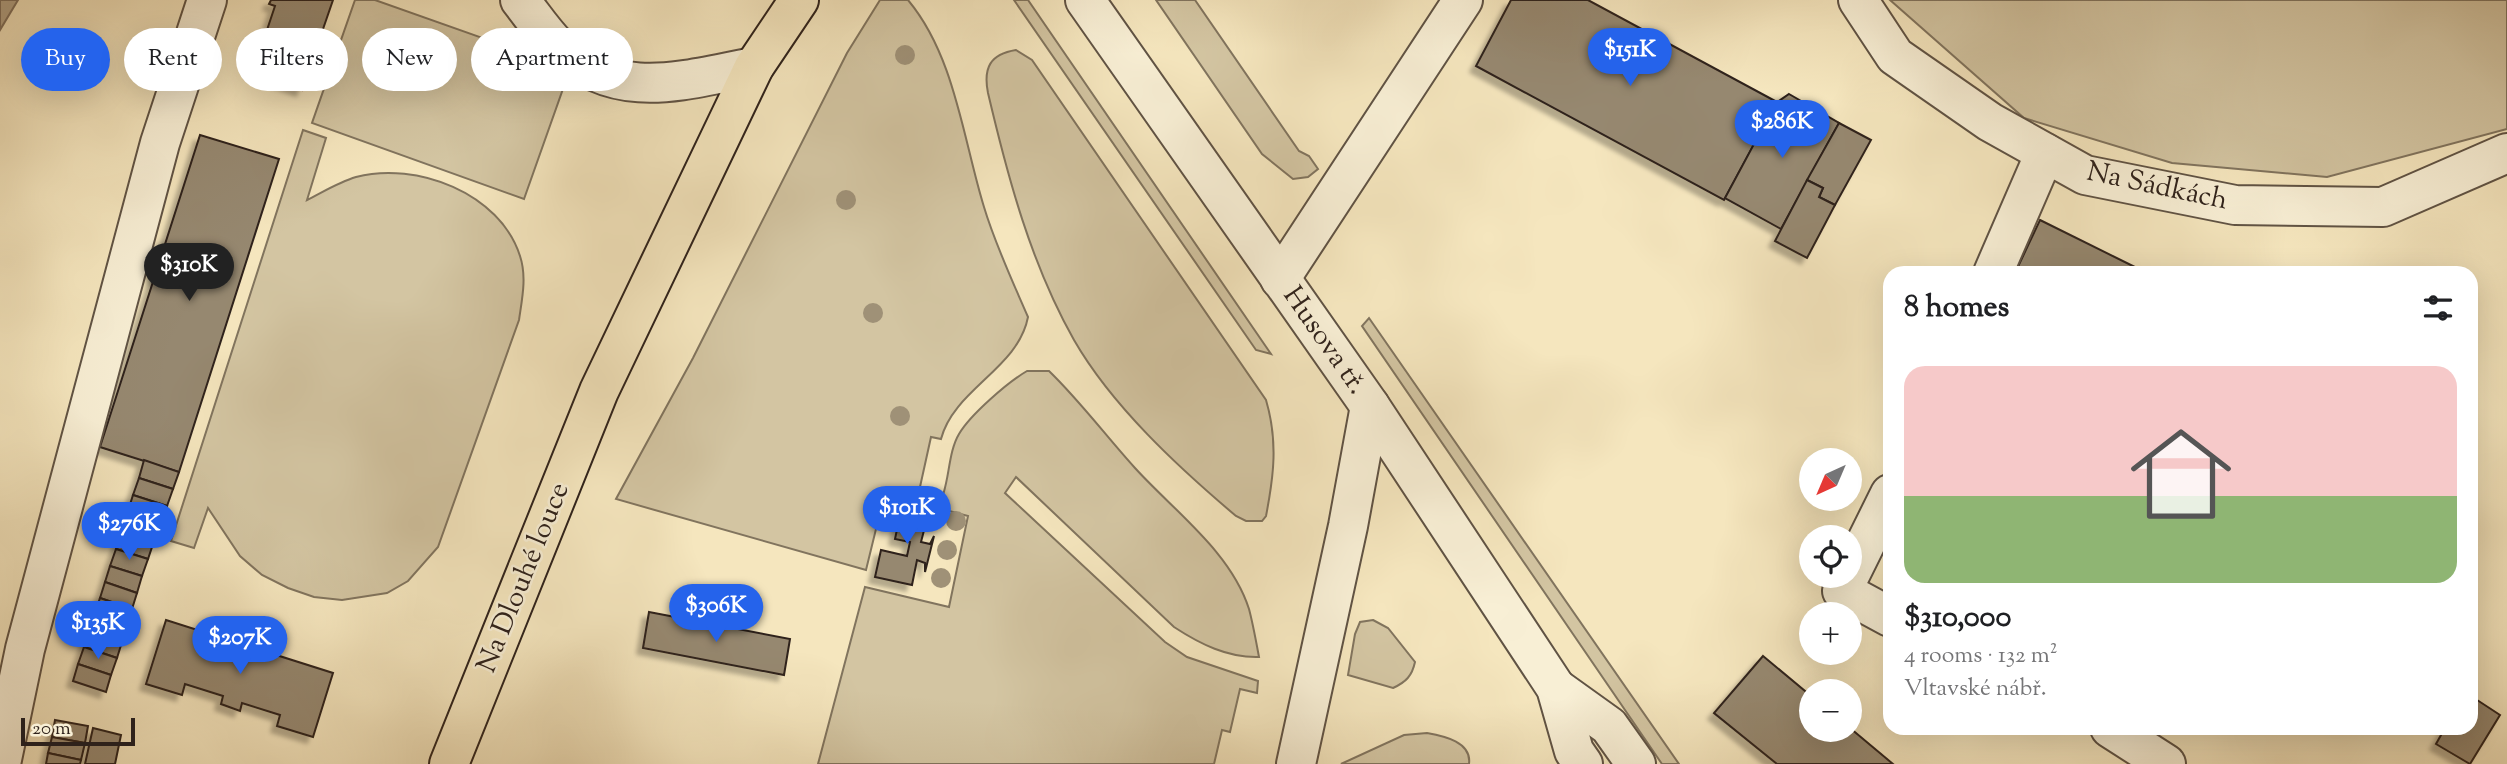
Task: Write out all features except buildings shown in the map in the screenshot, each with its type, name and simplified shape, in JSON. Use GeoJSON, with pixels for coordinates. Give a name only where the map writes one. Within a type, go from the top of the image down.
{"type":"FeatureCollection","features":[{"type":"Feature","properties":{"kind":"main road","name":"Na Dlouhé louce"},"geometry":{"type":"LineString","coordinates":[[449,764],[599,391],[754,68],[799,0]]}},
{"type":"Feature","properties":{"kind":"street"},"geometry":{"type":"LineString","coordinates":[[1,764],[24,649],[160,143],[208,0]]}},
{"type":"Feature","properties":{"kind":"street"},"geometry":{"type":"LineString","coordinates":[[520,0],[557,46],[602,76],[653,85],[754,68]]}},
{"type":"Feature","properties":{"kind":"street","name":"Husova tř."},"geometry":{"type":"LineString","coordinates":[[1085,0],[1370,405],[1556,688],[1574,751],[1583,764]]}},
{"type":"Feature","properties":{"kind":"street"},"geometry":{"type":"LineString","coordinates":[[1280,279],[1463,0]]}},
{"type":"Feature","properties":{"kind":"street","name":"Na Sádkách"},"geometry":{"type":"LineString","coordinates":[[1858,0],[1895,56],[1990,122],[2085,175],[2235,205],[2384,207],[2507,153]]}},
{"type":"Feature","properties":{"kind":"street"},"geometry":{"type":"LineString","coordinates":[[1996,266],[2045,153]]}},
{"type":"Feature","properties":{"kind":"street"},"geometry":{"type":"LineString","coordinates":[[1296,764],[1348,526],[1370,405]]}},
{"type":"Feature","properties":{"kind":"street"},"geometry":{"type":"LineString","coordinates":[[1883,508],[1842,591],[1883,613]]}},
{"type":"Feature","properties":{"kind":"street","name":"Husova tř."},"geometry":{"type":"LineString","coordinates":[[1556,688],[1609,726],[1636,764]]}},
{"type":"Feature","properties":{"kind":"street"},"geometry":{"type":"LineString","coordinates":[[2121,735],[2166,764]]}},
{"type":"Feature","properties":{"kind":"shaded area"},"geometry":{"type":"Polygon","coordinates":[[[0,0],[18,0],[0,30],[0,0]]]}},
{"type":"Feature","properties":{"kind":"shaded area"},"geometry":{"type":"Polygon","coordinates":[[[355,0],[375,0],[454,28],[362,28],[362,91],[457,91],[457,29],[471,34],[471,91],[562,91],[524,199],[312,123],[323,91],[348,91],[348,28],[345,28],[355,0]]]}},
{"type":"Feature","properties":{"kind":"shaded area"},"geometry":{"type":"Polygon","coordinates":[[[880,0],[908,0],[937,46],[956,99],[988,221],[1028,317],[1022,335],[1012,351],[959,406],[941,439],[931,437],[918,496],[886,488],[866,570],[616,499],[693,358],[847,53],[880,0]]]}},
{"type":"Feature","properties":{"kind":"shaded area"},"geometry":{"type":"Polygon","coordinates":[[[1014,0],[1028,0],[1271,354],[1256,350],[1014,0]]]}},
{"type":"Feature","properties":{"kind":"shaded area"},"geometry":{"type":"Polygon","coordinates":[[[1156,0],[1195,0],[1299,151],[1309,156],[1318,169],[1308,177],[1293,179],[1262,154],[1156,0]]]}},
{"type":"Feature","properties":{"kind":"shaded area"},"geometry":{"type":"Polygon","coordinates":[[[1890,0],[2507,0],[2507,129],[2327,177],[2172,163],[2024,118],[1890,0]]]}},
{"type":"Feature","properties":{"kind":"shaded area"},"geometry":{"type":"Polygon","coordinates":[[[1016,50],[1032,60],[1266,400],[1274,458],[1269,501],[1266,516],[1262,521],[1246,521],[1236,516],[1192,477],[1127,412],[1089,365],[1074,340],[1045,281],[1022,220],[988,93],[987,76],[990,64],[1000,55],[1016,50]]]}},
{"type":"Feature","properties":{"kind":"shaded area"},"geometry":{"type":"Polygon","coordinates":[[[303,130],[326,138],[307,200],[356,177],[379,173],[429,178],[475,199],[494,215],[510,234],[520,256],[523,272],[519,320],[438,547],[408,581],[387,593],[342,600],[314,597],[262,575],[240,556],[208,508],[194,548],[171,541],[303,130]]]}},
{"type":"Feature","properties":{"kind":"shaded area"},"geometry":{"type":"Polygon","coordinates":[[[1369,318],[1679,764],[1662,764],[1362,326],[1369,318]]]}},
{"type":"Feature","properties":{"kind":"shaded area"},"geometry":{"type":"Polygon","coordinates":[[[1027,371],[1049,371],[1135,468],[1215,551],[1241,588],[1249,609],[1259,657],[1236,655],[1215,649],[1174,627],[1016,477],[1005,493],[1165,642],[1187,657],[1258,681],[1257,693],[1240,689],[1230,732],[1222,730],[1214,764],[818,764],[865,587],[949,607],[968,516],[938,508],[945,490],[955,442],[964,426],[980,409],[1027,371]]]}},
{"type":"Feature","properties":{"kind":"shaded area"},"geometry":{"type":"Polygon","coordinates":[[[1373,620],[1388,628],[1415,662],[1408,678],[1393,688],[1348,675],[1355,634],[1360,622],[1373,620]]]}},
{"type":"Feature","properties":{"kind":"shaded area"},"geometry":{"type":"Polygon","coordinates":[[[1427,733],[1449,738],[1462,745],[1469,756],[1469,764],[1341,764],[1404,735],[1427,733]]]}}]}
